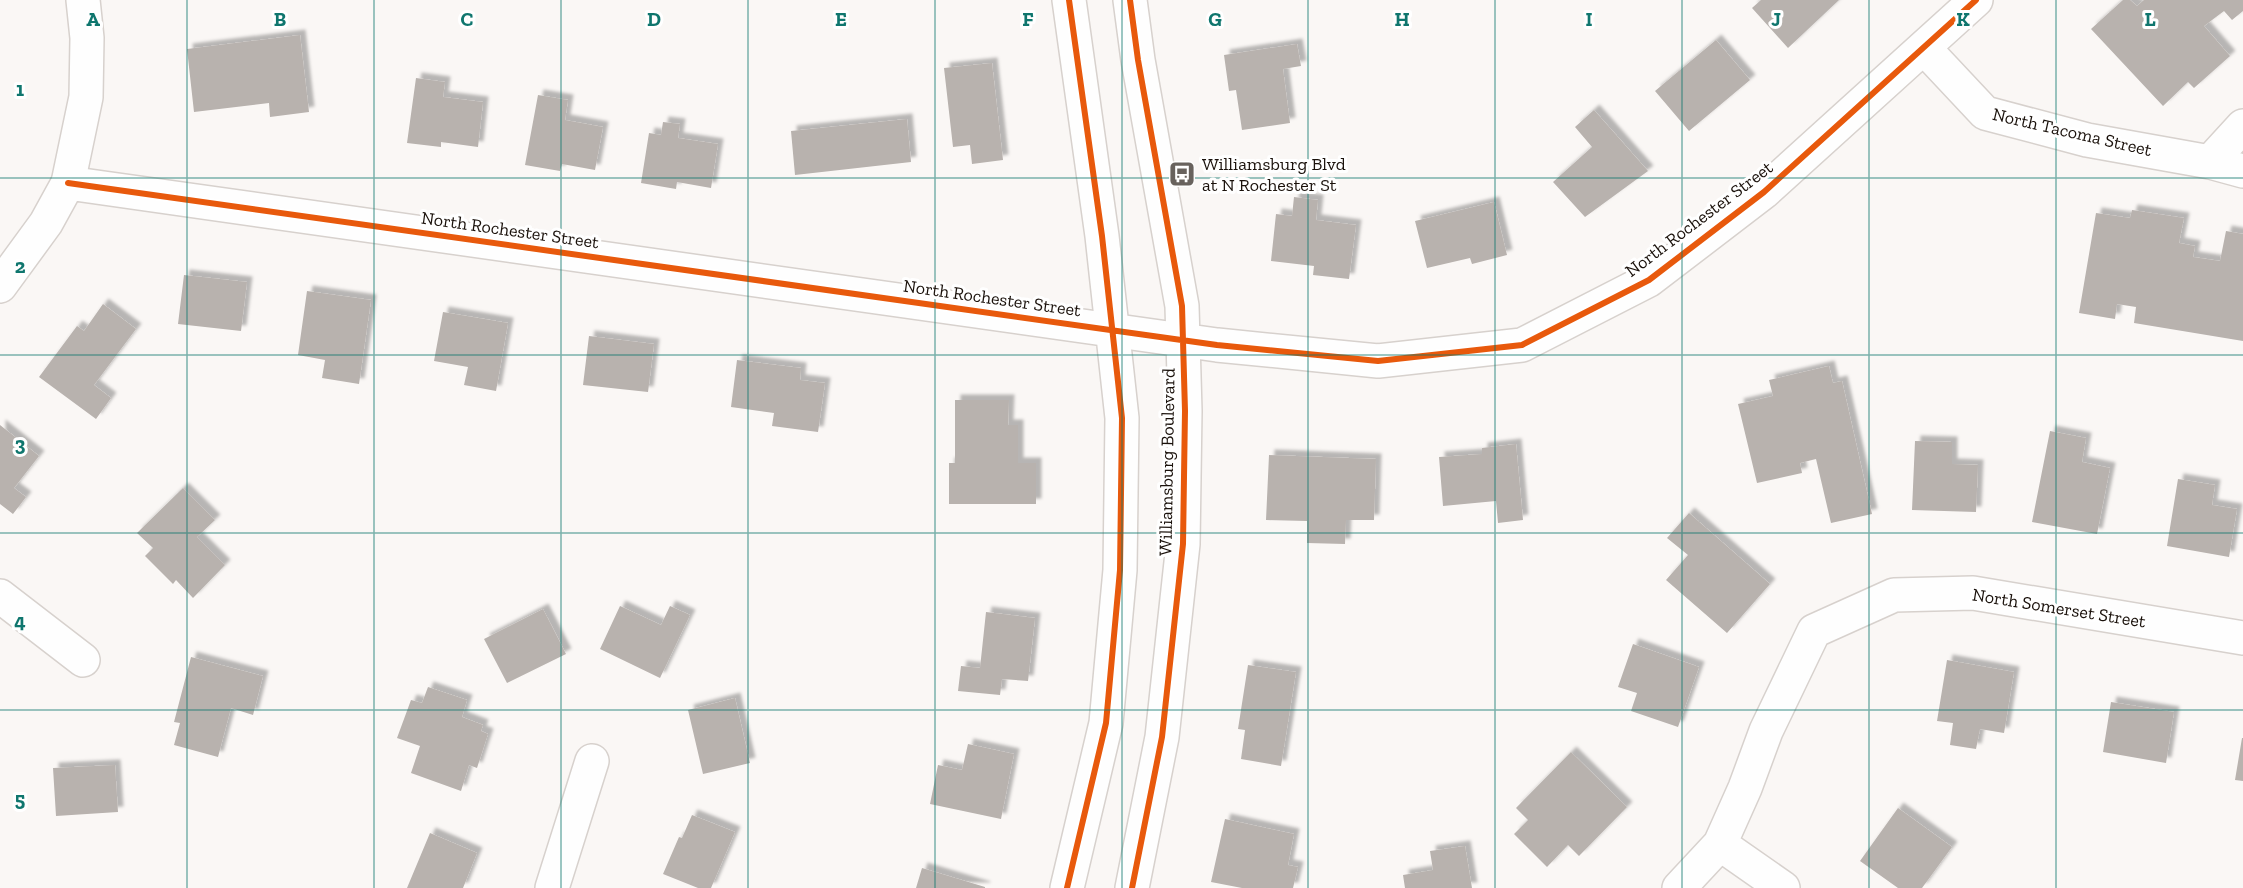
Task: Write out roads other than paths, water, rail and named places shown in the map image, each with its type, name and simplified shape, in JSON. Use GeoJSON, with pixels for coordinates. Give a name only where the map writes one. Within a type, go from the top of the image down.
{"type":"FeatureCollection","features":[{"type":"Feature","properties":{"kind":"street"},"geometry":{"type":"LineString","coordinates":[[0,286],[46,223],[68,183],[86,98],[87,38],[83,0]]}},
{"type":"Feature","properties":{"kind":"street"},"geometry":{"type":"LineString","coordinates":[[1067,888],[1106,723],[1120,570],[1122,418],[1102,236],[1069,0]]}},
{"type":"Feature","properties":{"kind":"street","name":"Williamsburg Boulevard"},"geometry":{"type":"LineString","coordinates":[[1130,0],[1138,60],[1182,306],[1185,411],[1183,544],[1162,736],[1132,888]]}},
{"type":"Feature","properties":{"kind":"street","name":"North Rochester Street"},"geometry":{"type":"LineString","coordinates":[[68,183],[1184,340],[1378,361],[1522,345],[1649,280],[1764,192],[1976,0]]}},
{"type":"Feature","properties":{"kind":"street","name":"North Tacoma Street"},"geometry":{"type":"LineString","coordinates":[[1924,48],[1985,113],[2087,140],[2210,162],[2243,171]]}},
{"type":"Feature","properties":{"kind":"street"},"geometry":{"type":"LineString","coordinates":[[2210,162],[2243,126]]}},
{"type":"Feature","properties":{"kind":"street","name":"North Somerset Street"},"geometry":{"type":"LineString","coordinates":[[1679,888],[1720,844],[1745,788],[1766,731],[1815,631],[1894,595],[1973,593],[2243,638]]}},
{"type":"Feature","properties":{"kind":"street"},"geometry":{"type":"LineString","coordinates":[[0,596],[83,660]]}},
{"type":"Feature","properties":{"kind":"street"},"geometry":{"type":"LineString","coordinates":[[552,888],[592,761]]}},
{"type":"Feature","properties":{"kind":"street"},"geometry":{"type":"LineString","coordinates":[[1720,844],[1783,888]]}},
{"type":"Feature","properties":{"kind":"place","name":"Williamsburg Blvd at N Rochester St"},"geometry":{"type":"Point","coordinates":[1182,174]}}]}
